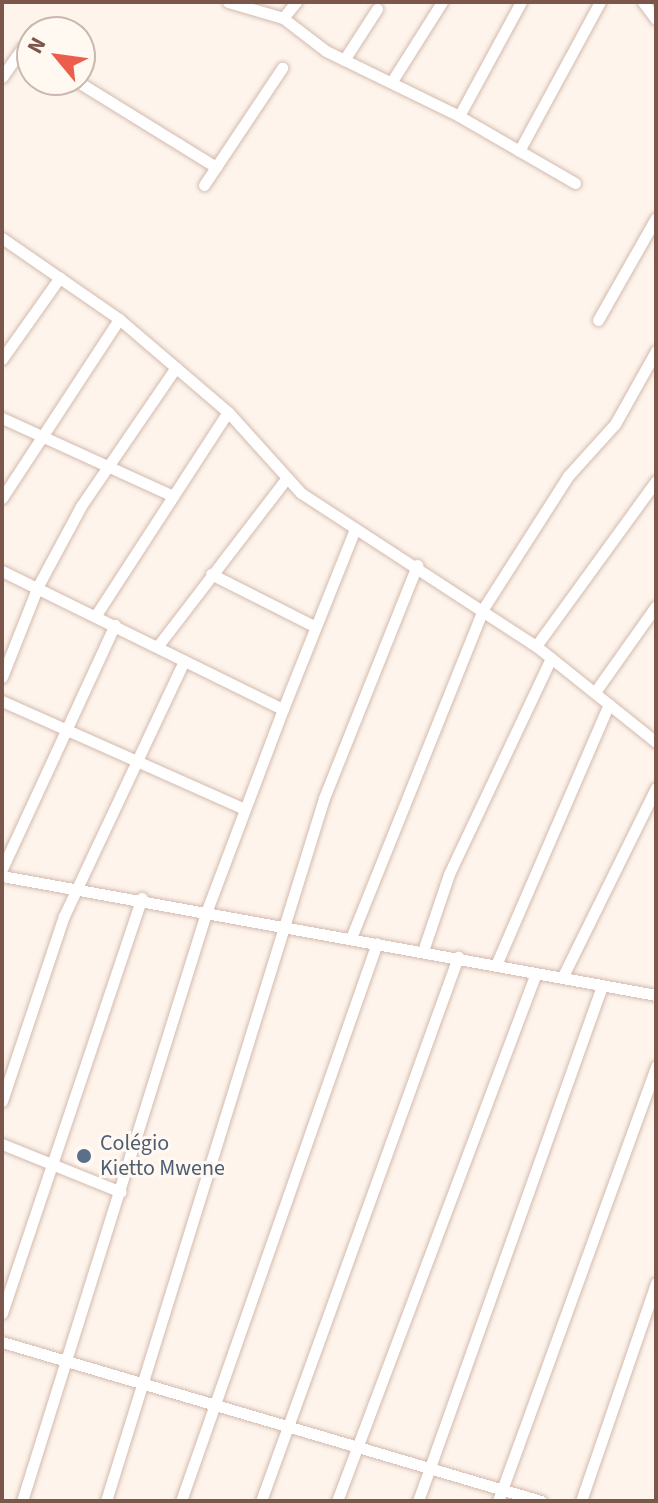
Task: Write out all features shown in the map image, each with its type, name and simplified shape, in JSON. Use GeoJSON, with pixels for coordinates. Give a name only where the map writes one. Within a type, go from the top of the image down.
{"type":"FeatureCollection","features":[{"type":"Feature","properties":{"kind":"street"},"geometry":{"type":"LineString","coordinates":[[228,2],[283,18],[344,60],[394,78],[575,183]]}},
{"type":"Feature","properties":{"kind":"street"},"geometry":{"type":"LineString","coordinates":[[283,18],[296,2]]}},
{"type":"Feature","properties":{"kind":"street"},"geometry":{"type":"LineString","coordinates":[[394,78],[442,2]]}},
{"type":"Feature","properties":{"kind":"street"},"geometry":{"type":"LineString","coordinates":[[459,116],[521,2]]}},
{"type":"Feature","properties":{"kind":"street"},"geometry":{"type":"LineString","coordinates":[[519,151],[600,2]]}},
{"type":"Feature","properties":{"kind":"street"},"geometry":{"type":"LineString","coordinates":[[643,2],[656,19]]}},
{"type":"Feature","properties":{"kind":"street"},"geometry":{"type":"LineString","coordinates":[[344,60],[377,9]]}},
{"type":"Feature","properties":{"kind":"street"},"geometry":{"type":"LineString","coordinates":[[204,185],[282,68]]}},
{"type":"Feature","properties":{"kind":"street"},"geometry":{"type":"LineString","coordinates":[[96,93],[216,167]]}},
{"type":"Feature","properties":{"kind":"street"},"geometry":{"type":"LineString","coordinates":[[598,320],[656,218]]}},
{"type":"Feature","properties":{"kind":"street"},"geometry":{"type":"LineString","coordinates":[[2,238],[119,319],[176,367],[228,412],[286,479],[355,529],[417,565],[536,646],[656,741]]}},
{"type":"Feature","properties":{"kind":"street"},"geometry":{"type":"LineString","coordinates":[[2,359],[60,277]]}},
{"type":"Feature","properties":{"kind":"street"},"geometry":{"type":"LineString","coordinates":[[2,498],[119,319]]}},
{"type":"Feature","properties":{"kind":"street"},"geometry":{"type":"LineString","coordinates":[[351,938],[483,609],[568,476],[615,424],[656,351]]}},
{"type":"Feature","properties":{"kind":"street"},"geometry":{"type":"LineString","coordinates":[[2,677],[38,586],[107,464],[176,367]]}},
{"type":"Feature","properties":{"kind":"street"},"geometry":{"type":"LineString","coordinates":[[96,615],[228,412]]}},
{"type":"Feature","properties":{"kind":"street"},"geometry":{"type":"LineString","coordinates":[[2,418],[173,496]]}},
{"type":"Feature","properties":{"kind":"street"},"geometry":{"type":"LineString","coordinates":[[157,647],[286,479]]}},
{"type":"Feature","properties":{"kind":"street"},"geometry":{"type":"LineString","coordinates":[[536,646],[656,481]]}},
{"type":"Feature","properties":{"kind":"street"},"geometry":{"type":"LineString","coordinates":[[22,1501],[207,910],[242,808],[355,529]]}},
{"type":"Feature","properties":{"kind":"street"},"geometry":{"type":"LineString","coordinates":[[106,1501],[281,925],[417,565]]}},
{"type":"Feature","properties":{"kind":"street"},"geometry":{"type":"LineString","coordinates":[[2,571],[38,586],[283,709]]}},
{"type":"Feature","properties":{"kind":"street"},"geometry":{"type":"LineString","coordinates":[[211,574],[314,626]]}},
{"type":"Feature","properties":{"kind":"street"},"geometry":{"type":"LineString","coordinates":[[595,692],[656,606]]}},
{"type":"Feature","properties":{"kind":"street"},"geometry":{"type":"LineString","coordinates":[[2,869],[115,625]]}},
{"type":"Feature","properties":{"kind":"street"},"geometry":{"type":"LineString","coordinates":[[423,951],[449,874],[551,658]]}},
{"type":"Feature","properties":{"kind":"street"},"geometry":{"type":"LineString","coordinates":[[2,1101],[78,888],[134,762],[184,661]]}},
{"type":"Feature","properties":{"kind":"street"},"geometry":{"type":"LineString","coordinates":[[2,701],[242,808]]}},
{"type":"Feature","properties":{"kind":"street"},"geometry":{"type":"LineString","coordinates":[[496,965],[609,704]]}},
{"type":"Feature","properties":{"kind":"street"},"geometry":{"type":"LineString","coordinates":[[562,978],[656,788]]}},
{"type":"Feature","properties":{"kind":"street"},"geometry":{"type":"LineString","coordinates":[[2,876],[142,898],[656,995]]}},
{"type":"Feature","properties":{"kind":"street"},"geometry":{"type":"LineString","coordinates":[[2,1313],[142,898]]}},
{"type":"Feature","properties":{"kind":"street"},"geometry":{"type":"LineString","coordinates":[[181,1501],[212,1405],[377,943]]}},
{"type":"Feature","properties":{"kind":"street"},"geometry":{"type":"LineString","coordinates":[[261,1501],[284,1426],[458,957]]}},
{"type":"Feature","properties":{"kind":"street"},"geometry":{"type":"LineString","coordinates":[[337,1501],[536,973]]}},
{"type":"Feature","properties":{"kind":"street"},"geometry":{"type":"LineString","coordinates":[[418,1501],[602,986]]}},
{"type":"Feature","properties":{"kind":"street"},"geometry":{"type":"LineString","coordinates":[[500,1496],[656,1066]]}},
{"type":"Feature","properties":{"kind":"street"},"geometry":{"type":"LineString","coordinates":[[2,1144],[121,1192]]}},
{"type":"Feature","properties":{"kind":"street"},"geometry":{"type":"LineString","coordinates":[[581,1501],[656,1283]]}},
{"type":"Feature","properties":{"kind":"street"},"geometry":{"type":"LineString","coordinates":[[2,1342],[429,1466],[500,1496],[541,1501]]}},
{"type":"Feature","properties":{"kind":"place","name":"Colégio Kietto Mwene"},"geometry":{"type":"Point","coordinates":[84,1156]}}]}
